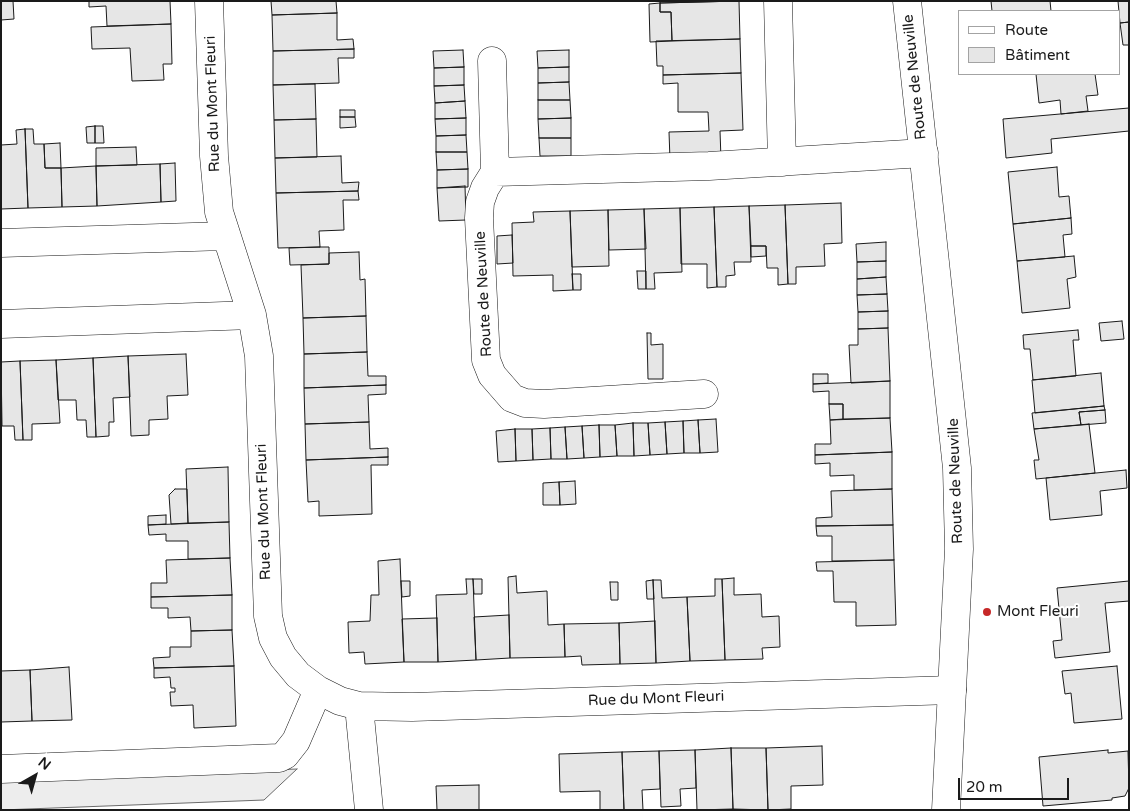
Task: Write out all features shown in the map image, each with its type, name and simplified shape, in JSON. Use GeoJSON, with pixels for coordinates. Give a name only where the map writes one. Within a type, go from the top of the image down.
{"type":"FeatureCollection","features":[{"type":"Feature","properties":{"kind":"street","name":"Rue du Mont Fleuri"},"geometry":{"type":"LineString","coordinates":[[209,1],[214,156],[219,212],[225,236],[252,315],[259,356],[268,616],[273,638],[283,657],[298,675],[318,690],[359,706],[422,706],[952,690]]}},
{"type":"Feature","properties":{"kind":"street"},"geometry":{"type":"LineString","coordinates":[[778,1],[782,162]]}},
{"type":"Feature","properties":{"kind":"street","name":"Route de Neuville"},"geometry":{"type":"LineString","coordinates":[[907,1],[958,468],[959,549],[946,810]]}},
{"type":"Feature","properties":{"kind":"street"},"geometry":{"type":"LineString","coordinates":[[492,61],[495,172]]}},
{"type":"Feature","properties":{"kind":"street","name":"Route de Neuville"},"geometry":{"type":"LineString","coordinates":[[704,394],[544,404],[512,398],[502,388],[492,375],[486,360],[479,218],[480,202],[485,188],[495,172],[709,166],[924,153]]}},
{"type":"Feature","properties":{"kind":"street"},"geometry":{"type":"LineString","coordinates":[[1,243],[225,236]]}},
{"type":"Feature","properties":{"kind":"street"},"geometry":{"type":"LineString","coordinates":[[1,324],[252,315]]}},
{"type":"Feature","properties":{"kind":"street"},"geometry":{"type":"LineString","coordinates":[[1,770],[278,758],[285,755],[296,741],[318,690]]}},
{"type":"Feature","properties":{"kind":"street"},"geometry":{"type":"LineString","coordinates":[[359,706],[369,810]]}},
{"type":"Feature","properties":{"kind":"shaded area"},"geometry":{"type":"Polygon","coordinates":[[[297,769],[264,800],[1,810],[1,780],[297,769]]]}},
{"type":"Feature","properties":{"kind":"building"},"geometry":{"type":"Polygon","coordinates":[[[1,1],[13,1],[14,19],[1,20],[1,1]]]}},
{"type":"Feature","properties":{"kind":"building"},"geometry":{"type":"Polygon","coordinates":[[[89,1],[170,1],[171,24],[107,26],[106,6],[89,7],[89,1]]]}},
{"type":"Feature","properties":{"kind":"building"},"geometry":{"type":"Polygon","coordinates":[[[271,1],[336,1],[337,13],[272,15],[271,1]]]}},
{"type":"Feature","properties":{"kind":"building"},"geometry":{"type":"Polygon","coordinates":[[[660,1],[739,1],[660,3],[660,1]]]}},
{"type":"Feature","properties":{"kind":"building"},"geometry":{"type":"Polygon","coordinates":[[[739,1],[740,39],[672,41],[671,12],[660,12],[660,3],[739,1]]]}},
{"type":"Feature","properties":{"kind":"building"},"geometry":{"type":"Polygon","coordinates":[[[991,1],[1050,1],[1051,10],[992,10],[991,1]]]}},
{"type":"Feature","properties":{"kind":"building"},"geometry":{"type":"Polygon","coordinates":[[[1118,1],[1129,1],[1129,22],[1120,23],[1118,1]]]}},
{"type":"Feature","properties":{"kind":"building"},"geometry":{"type":"Polygon","coordinates":[[[660,3],[660,12],[671,12],[672,41],[650,42],[649,4],[660,3]]]}},
{"type":"Feature","properties":{"kind":"building"},"geometry":{"type":"Polygon","coordinates":[[[337,13],[337,40],[353,39],[354,49],[273,51],[272,15],[337,13]]]}},
{"type":"Feature","properties":{"kind":"building"},"geometry":{"type":"Polygon","coordinates":[[[1129,22],[1129,45],[1123,45],[1120,23],[1129,22]]]}},
{"type":"Feature","properties":{"kind":"building"},"geometry":{"type":"Polygon","coordinates":[[[171,24],[172,64],[163,64],[164,80],[132,81],[130,48],[92,49],[91,27],[171,24]]]}},
{"type":"Feature","properties":{"kind":"building"},"geometry":{"type":"Polygon","coordinates":[[[740,39],[741,73],[663,75],[663,66],[657,66],[656,41],[740,39]]]}},
{"type":"Feature","properties":{"kind":"building"},"geometry":{"type":"Polygon","coordinates":[[[354,49],[354,58],[338,58],[339,83],[273,85],[273,51],[354,49]]]}},
{"type":"Feature","properties":{"kind":"building"},"geometry":{"type":"Polygon","coordinates":[[[463,50],[464,67],[434,68],[433,51],[463,50]]]}},
{"type":"Feature","properties":{"kind":"building"},"geometry":{"type":"Polygon","coordinates":[[[569,50],[569,67],[538,68],[537,51],[569,50]]]}},
{"type":"Feature","properties":{"kind":"building"},"geometry":{"type":"Polygon","coordinates":[[[464,67],[464,85],[434,86],[434,68],[464,67]]]}},
{"type":"Feature","properties":{"kind":"building"},"geometry":{"type":"Polygon","coordinates":[[[569,67],[569,82],[538,83],[538,68],[569,67]]]}},
{"type":"Feature","properties":{"kind":"building"},"geometry":{"type":"Polygon","coordinates":[[[741,73],[743,130],[720,131],[721,159],[670,160],[669,132],[709,131],[708,112],[678,112],[678,83],[663,84],[663,75],[741,73]]]}},
{"type":"Feature","properties":{"kind":"building"},"geometry":{"type":"Polygon","coordinates":[[[1036,75],[1095,75],[1098,95],[1086,96],[1088,111],[1061,114],[1060,100],[1039,103],[1036,75]]]}},
{"type":"Feature","properties":{"kind":"building"},"geometry":{"type":"Polygon","coordinates":[[[569,82],[570,100],[538,100],[538,83],[569,82]]]}},
{"type":"Feature","properties":{"kind":"building"},"geometry":{"type":"Polygon","coordinates":[[[315,84],[316,119],[274,120],[273,85],[315,84]]]}},
{"type":"Feature","properties":{"kind":"building"},"geometry":{"type":"Polygon","coordinates":[[[464,85],[465,101],[435,103],[434,86],[464,85]]]}},
{"type":"Feature","properties":{"kind":"building"},"geometry":{"type":"Polygon","coordinates":[[[538,100],[570,100],[571,118],[538,119],[538,100]]]}},
{"type":"Feature","properties":{"kind":"building"},"geometry":{"type":"Polygon","coordinates":[[[465,101],[466,118],[435,119],[435,103],[465,101]]]}},
{"type":"Feature","properties":{"kind":"building"},"geometry":{"type":"Polygon","coordinates":[[[1129,108],[1129,131],[1051,139],[1052,153],[1006,158],[1003,119],[1129,108]]]}},
{"type":"Feature","properties":{"kind":"building"},"geometry":{"type":"Polygon","coordinates":[[[340,110],[355,110],[355,117],[340,117],[340,110]]]}},
{"type":"Feature","properties":{"kind":"building"},"geometry":{"type":"Polygon","coordinates":[[[340,117],[355,117],[356,127],[340,128],[340,117]]]}},
{"type":"Feature","properties":{"kind":"building"},"geometry":{"type":"Polygon","coordinates":[[[466,118],[466,135],[436,136],[435,119],[466,118]]]}},
{"type":"Feature","properties":{"kind":"building"},"geometry":{"type":"Polygon","coordinates":[[[571,118],[571,138],[539,138],[538,119],[571,118]]]}},
{"type":"Feature","properties":{"kind":"building"},"geometry":{"type":"Polygon","coordinates":[[[316,119],[317,157],[275,158],[274,120],[316,119]]]}},
{"type":"Feature","properties":{"kind":"building"},"geometry":{"type":"Polygon","coordinates":[[[95,126],[103,126],[104,143],[95,143],[95,126]]]}},
{"type":"Feature","properties":{"kind":"building"},"geometry":{"type":"Polygon","coordinates":[[[95,126],[95,143],[87,143],[86,127],[95,126]]]}},
{"type":"Feature","properties":{"kind":"building"},"geometry":{"type":"Polygon","coordinates":[[[25,129],[28,208],[1,209],[1,145],[17,144],[16,130],[25,129]]]}},
{"type":"Feature","properties":{"kind":"building"},"geometry":{"type":"Polygon","coordinates":[[[25,129],[33,129],[34,144],[44,144],[45,168],[61,168],[62,207],[28,208],[25,129]]]}},
{"type":"Feature","properties":{"kind":"building"},"geometry":{"type":"Polygon","coordinates":[[[466,135],[467,152],[436,152],[436,136],[466,135]]]}},
{"type":"Feature","properties":{"kind":"building"},"geometry":{"type":"Polygon","coordinates":[[[539,138],[571,138],[571,156],[540,156],[539,138]]]}},
{"type":"Feature","properties":{"kind":"building"},"geometry":{"type":"Polygon","coordinates":[[[60,143],[61,168],[45,168],[44,144],[60,143]]]}},
{"type":"Feature","properties":{"kind":"building"},"geometry":{"type":"Polygon","coordinates":[[[136,147],[137,165],[96,166],[96,148],[136,147]]]}},
{"type":"Feature","properties":{"kind":"building"},"geometry":{"type":"Polygon","coordinates":[[[436,152],[467,152],[468,169],[437,170],[436,152]]]}},
{"type":"Feature","properties":{"kind":"building"},"geometry":{"type":"Polygon","coordinates":[[[341,156],[342,183],[359,182],[358,191],[276,193],[275,158],[341,156]]]}},
{"type":"Feature","properties":{"kind":"building"},"geometry":{"type":"Polygon","coordinates":[[[175,163],[176,201],[161,202],[160,164],[175,163]]]}},
{"type":"Feature","properties":{"kind":"building"},"geometry":{"type":"Polygon","coordinates":[[[160,164],[161,202],[97,206],[96,166],[160,164]]]}},
{"type":"Feature","properties":{"kind":"building"},"geometry":{"type":"Polygon","coordinates":[[[96,166],[97,206],[62,207],[61,168],[96,166]]]}},
{"type":"Feature","properties":{"kind":"building"},"geometry":{"type":"Polygon","coordinates":[[[1057,167],[1059,197],[1069,196],[1071,218],[1013,224],[1008,172],[1057,167]]]}},
{"type":"Feature","properties":{"kind":"building"},"geometry":{"type":"Polygon","coordinates":[[[468,169],[468,187],[437,188],[437,170],[468,169]]]}},
{"type":"Feature","properties":{"kind":"building"},"geometry":{"type":"Polygon","coordinates":[[[465,186],[466,220],[439,221],[437,188],[465,186]]]}},
{"type":"Feature","properties":{"kind":"building"},"geometry":{"type":"Polygon","coordinates":[[[358,191],[359,200],[343,200],[344,230],[319,231],[320,247],[278,248],[276,193],[358,191]]]}},
{"type":"Feature","properties":{"kind":"building"},"geometry":{"type":"Polygon","coordinates":[[[841,203],[842,243],[824,244],[825,266],[796,267],[796,284],[788,284],[785,205],[841,203]]]}},
{"type":"Feature","properties":{"kind":"building"},"geometry":{"type":"Polygon","coordinates":[[[785,205],[788,284],[778,285],[778,268],[767,268],[766,246],[751,246],[749,206],[785,205]]]}},
{"type":"Feature","properties":{"kind":"building"},"geometry":{"type":"Polygon","coordinates":[[[749,206],[751,262],[734,262],[735,275],[726,276],[726,287],[717,287],[714,207],[749,206]]]}},
{"type":"Feature","properties":{"kind":"building"},"geometry":{"type":"Polygon","coordinates":[[[714,207],[717,287],[707,288],[707,264],[681,264],[680,208],[714,207]]]}},
{"type":"Feature","properties":{"kind":"building"},"geometry":{"type":"Polygon","coordinates":[[[680,208],[682,272],[654,273],[655,289],[646,289],[644,209],[680,208]]]}},
{"type":"Feature","properties":{"kind":"building"},"geometry":{"type":"Polygon","coordinates":[[[644,209],[646,249],[609,250],[608,210],[644,209]]]}},
{"type":"Feature","properties":{"kind":"building"},"geometry":{"type":"Polygon","coordinates":[[[608,210],[609,266],[572,267],[570,211],[608,210]]]}},
{"type":"Feature","properties":{"kind":"building"},"geometry":{"type":"Polygon","coordinates":[[[570,211],[573,290],[553,291],[553,275],[513,276],[512,223],[534,222],[533,212],[570,211]]]}},
{"type":"Feature","properties":{"kind":"building"},"geometry":{"type":"Polygon","coordinates":[[[1071,218],[1072,234],[1063,235],[1065,257],[1017,261],[1013,224],[1071,218]]]}},
{"type":"Feature","properties":{"kind":"building"},"geometry":{"type":"Polygon","coordinates":[[[512,235],[513,263],[497,264],[497,236],[512,235]]]}},
{"type":"Feature","properties":{"kind":"building"},"geometry":{"type":"Polygon","coordinates":[[[886,242],[886,261],[857,262],[856,244],[886,242]]]}},
{"type":"Feature","properties":{"kind":"building"},"geometry":{"type":"Polygon","coordinates":[[[751,246],[766,246],[766,256],[751,257],[751,246]]]}},
{"type":"Feature","properties":{"kind":"building"},"geometry":{"type":"Polygon","coordinates":[[[329,247],[329,264],[290,265],[289,248],[329,247]]]}},
{"type":"Feature","properties":{"kind":"building"},"geometry":{"type":"Polygon","coordinates":[[[359,252],[360,280],[365,279],[366,316],[303,318],[301,265],[329,264],[329,253],[359,252]]]}},
{"type":"Feature","properties":{"kind":"building"},"geometry":{"type":"Polygon","coordinates":[[[1074,256],[1076,277],[1067,279],[1070,308],[1022,313],[1017,261],[1074,256]]]}},
{"type":"Feature","properties":{"kind":"building"},"geometry":{"type":"Polygon","coordinates":[[[886,261],[886,277],[857,279],[857,262],[886,261]]]}},
{"type":"Feature","properties":{"kind":"building"},"geometry":{"type":"Polygon","coordinates":[[[637,271],[646,271],[646,289],[638,289],[637,271]]]}},
{"type":"Feature","properties":{"kind":"building"},"geometry":{"type":"Polygon","coordinates":[[[572,274],[581,274],[581,290],[573,290],[572,274]]]}},
{"type":"Feature","properties":{"kind":"building"},"geometry":{"type":"Polygon","coordinates":[[[886,277],[887,294],[857,295],[857,279],[886,277]]]}},
{"type":"Feature","properties":{"kind":"building"},"geometry":{"type":"Polygon","coordinates":[[[887,294],[888,311],[858,312],[857,295],[887,294]]]}},
{"type":"Feature","properties":{"kind":"building"},"geometry":{"type":"Polygon","coordinates":[[[888,311],[888,328],[858,329],[858,312],[888,311]]]}},
{"type":"Feature","properties":{"kind":"building"},"geometry":{"type":"Polygon","coordinates":[[[366,316],[367,352],[304,354],[303,318],[366,316]]]}},
{"type":"Feature","properties":{"kind":"building"},"geometry":{"type":"Polygon","coordinates":[[[1122,321],[1124,339],[1101,341],[1099,323],[1122,321]]]}},
{"type":"Feature","properties":{"kind":"building"},"geometry":{"type":"Polygon","coordinates":[[[888,328],[890,381],[851,383],[849,345],[858,345],[858,329],[888,328]]]}},
{"type":"Feature","properties":{"kind":"building"},"geometry":{"type":"Polygon","coordinates":[[[1078,330],[1079,340],[1073,340],[1076,376],[1033,380],[1030,349],[1024,349],[1023,335],[1078,330]]]}},
{"type":"Feature","properties":{"kind":"building"},"geometry":{"type":"Polygon","coordinates":[[[647,333],[651,333],[651,345],[663,344],[663,379],[648,379],[647,333]]]}},
{"type":"Feature","properties":{"kind":"building"},"geometry":{"type":"Polygon","coordinates":[[[367,352],[368,376],[386,376],[386,385],[304,388],[304,354],[367,352]]]}},
{"type":"Feature","properties":{"kind":"building"},"geometry":{"type":"Polygon","coordinates":[[[186,354],[188,395],[167,396],[168,419],[149,420],[149,435],[131,436],[128,356],[186,354]]]}},
{"type":"Feature","properties":{"kind":"building"},"geometry":{"type":"Polygon","coordinates":[[[128,356],[130,397],[113,398],[114,422],[109,422],[109,436],[96,437],[93,358],[128,356]]]}},
{"type":"Feature","properties":{"kind":"building"},"geometry":{"type":"Polygon","coordinates":[[[93,358],[96,437],[87,437],[86,420],[77,420],[76,400],[58,400],[56,360],[93,358]]]}},
{"type":"Feature","properties":{"kind":"building"},"geometry":{"type":"Polygon","coordinates":[[[56,360],[60,423],[32,424],[32,440],[23,440],[20,361],[56,360]]]}},
{"type":"Feature","properties":{"kind":"building"},"geometry":{"type":"Polygon","coordinates":[[[20,361],[23,440],[15,440],[14,426],[2,426],[1,362],[20,361]]]}},
{"type":"Feature","properties":{"kind":"building"},"geometry":{"type":"Polygon","coordinates":[[[1101,373],[1104,406],[1035,413],[1032,380],[1101,373]]]}},
{"type":"Feature","properties":{"kind":"building"},"geometry":{"type":"Polygon","coordinates":[[[813,374],[828,374],[828,383],[813,384],[813,374]]]}},
{"type":"Feature","properties":{"kind":"building"},"geometry":{"type":"Polygon","coordinates":[[[890,381],[890,418],[843,419],[843,404],[829,404],[829,391],[813,392],[813,384],[890,381]]]}},
{"type":"Feature","properties":{"kind":"building"},"geometry":{"type":"Polygon","coordinates":[[[386,385],[386,394],[368,395],[369,422],[305,424],[304,388],[386,385]]]}},
{"type":"Feature","properties":{"kind":"building"},"geometry":{"type":"Polygon","coordinates":[[[829,404],[843,404],[843,419],[830,420],[829,404]]]}},
{"type":"Feature","properties":{"kind":"building"},"geometry":{"type":"Polygon","coordinates":[[[1104,406],[1105,410],[1079,412],[1081,425],[1034,429],[1032,413],[1104,406]]]}},
{"type":"Feature","properties":{"kind":"building"},"geometry":{"type":"Polygon","coordinates":[[[1105,410],[1106,423],[1081,425],[1079,412],[1105,410]]]}},
{"type":"Feature","properties":{"kind":"building"},"geometry":{"type":"Polygon","coordinates":[[[890,418],[892,452],[815,455],[815,444],[831,444],[830,420],[890,418]]]}},
{"type":"Feature","properties":{"kind":"building"},"geometry":{"type":"Polygon","coordinates":[[[716,419],[718,452],[700,453],[698,420],[716,419]]]}},
{"type":"Feature","properties":{"kind":"building"},"geometry":{"type":"Polygon","coordinates":[[[698,420],[700,453],[684,453],[683,421],[698,420]]]}},
{"type":"Feature","properties":{"kind":"building"},"geometry":{"type":"Polygon","coordinates":[[[683,421],[684,453],[667,454],[665,422],[683,421]]]}},
{"type":"Feature","properties":{"kind":"building"},"geometry":{"type":"Polygon","coordinates":[[[369,422],[370,449],[388,448],[388,457],[306,460],[305,424],[369,422]]]}},
{"type":"Feature","properties":{"kind":"building"},"geometry":{"type":"Polygon","coordinates":[[[665,422],[667,454],[650,455],[648,423],[665,422]]]}},
{"type":"Feature","properties":{"kind":"building"},"geometry":{"type":"Polygon","coordinates":[[[633,423],[634,456],[617,456],[615,425],[633,423]]]}},
{"type":"Feature","properties":{"kind":"building"},"geometry":{"type":"Polygon","coordinates":[[[633,423],[648,423],[650,455],[634,456],[633,423]]]}},
{"type":"Feature","properties":{"kind":"building"},"geometry":{"type":"Polygon","coordinates":[[[1089,424],[1095,473],[1036,479],[1034,460],[1039,460],[1034,429],[1089,424]]]}},
{"type":"Feature","properties":{"kind":"building"},"geometry":{"type":"Polygon","coordinates":[[[599,425],[615,425],[617,456],[600,457],[599,425]]]}},
{"type":"Feature","properties":{"kind":"building"},"geometry":{"type":"Polygon","coordinates":[[[599,425],[600,457],[584,458],[582,426],[599,425]]]}},
{"type":"Feature","properties":{"kind":"building"},"geometry":{"type":"Polygon","coordinates":[[[582,426],[584,458],[567,459],[565,427],[582,426]]]}},
{"type":"Feature","properties":{"kind":"building"},"geometry":{"type":"Polygon","coordinates":[[[565,427],[567,459],[551,459],[550,428],[565,427]]]}},
{"type":"Feature","properties":{"kind":"building"},"geometry":{"type":"Polygon","coordinates":[[[550,428],[551,459],[533,460],[532,429],[550,428]]]}},
{"type":"Feature","properties":{"kind":"building"},"geometry":{"type":"Polygon","coordinates":[[[515,429],[516,461],[498,462],[496,431],[515,429]]]}},
{"type":"Feature","properties":{"kind":"building"},"geometry":{"type":"Polygon","coordinates":[[[515,429],[532,429],[533,460],[516,461],[515,429]]]}},
{"type":"Feature","properties":{"kind":"building"},"geometry":{"type":"Polygon","coordinates":[[[892,452],[892,489],[854,490],[854,475],[830,476],[830,463],[815,464],[815,455],[892,452]]]}},
{"type":"Feature","properties":{"kind":"building"},"geometry":{"type":"Polygon","coordinates":[[[388,457],[388,465],[371,465],[372,514],[319,516],[319,501],[308,502],[306,460],[388,457]]]}},
{"type":"Feature","properties":{"kind":"building"},"geometry":{"type":"Polygon","coordinates":[[[228,467],[229,522],[188,523],[186,469],[228,467]]]}},
{"type":"Feature","properties":{"kind":"building"},"geometry":{"type":"Polygon","coordinates":[[[1126,470],[1127,488],[1100,491],[1102,515],[1050,520],[1046,478],[1126,470]]]}},
{"type":"Feature","properties":{"kind":"building"},"geometry":{"type":"Polygon","coordinates":[[[575,481],[576,504],[560,505],[559,482],[575,481]]]}},
{"type":"Feature","properties":{"kind":"building"},"geometry":{"type":"Polygon","coordinates":[[[559,482],[560,505],[543,505],[543,483],[559,482]]]}},
{"type":"Feature","properties":{"kind":"building"},"geometry":{"type":"Polygon","coordinates":[[[175,489],[187,489],[188,523],[171,524],[169,495],[175,489]]]}},
{"type":"Feature","properties":{"kind":"building"},"geometry":{"type":"Polygon","coordinates":[[[892,489],[893,525],[816,526],[816,518],[832,517],[831,491],[892,489]]]}},
{"type":"Feature","properties":{"kind":"building"},"geometry":{"type":"Polygon","coordinates":[[[166,515],[166,524],[148,525],[148,516],[166,515]]]}},
{"type":"Feature","properties":{"kind":"building"},"geometry":{"type":"Polygon","coordinates":[[[229,522],[230,558],[188,559],[188,541],[166,541],[166,534],[149,535],[148,525],[229,522]]]}},
{"type":"Feature","properties":{"kind":"building"},"geometry":{"type":"Polygon","coordinates":[[[893,525],[894,560],[832,561],[832,536],[817,536],[816,526],[893,525]]]}},
{"type":"Feature","properties":{"kind":"building"},"geometry":{"type":"Polygon","coordinates":[[[230,558],[232,595],[151,597],[151,583],[167,583],[166,560],[230,558]]]}},
{"type":"Feature","properties":{"kind":"building"},"geometry":{"type":"Polygon","coordinates":[[[400,559],[404,662],[365,664],[364,652],[349,653],[348,622],[370,621],[371,595],[379,595],[378,561],[400,559]]]}},
{"type":"Feature","properties":{"kind":"building"},"geometry":{"type":"Polygon","coordinates":[[[894,560],[896,625],[856,626],[856,602],[834,602],[833,571],[817,571],[816,562],[894,560]]]}},
{"type":"Feature","properties":{"kind":"building"},"geometry":{"type":"Polygon","coordinates":[[[516,576],[517,593],[547,591],[548,625],[564,624],[565,657],[510,658],[508,577],[516,576]]]}},
{"type":"Feature","properties":{"kind":"building"},"geometry":{"type":"Polygon","coordinates":[[[734,578],[734,595],[761,594],[762,617],[779,616],[780,647],[762,648],[763,659],[725,660],[722,579],[734,578]]]}},
{"type":"Feature","properties":{"kind":"building"},"geometry":{"type":"Polygon","coordinates":[[[466,579],[473,579],[476,660],[438,662],[436,595],[467,594],[466,579]]]}},
{"type":"Feature","properties":{"kind":"building"},"geometry":{"type":"Polygon","coordinates":[[[473,579],[482,579],[482,594],[474,594],[473,579]]]}},
{"type":"Feature","properties":{"kind":"building"},"geometry":{"type":"Polygon","coordinates":[[[715,579],[722,579],[725,660],[690,661],[687,597],[715,596],[715,579]]]}},
{"type":"Feature","properties":{"kind":"building"},"geometry":{"type":"Polygon","coordinates":[[[653,580],[654,599],[647,599],[646,581],[653,580]]]}},
{"type":"Feature","properties":{"kind":"building"},"geometry":{"type":"Polygon","coordinates":[[[653,580],[661,580],[662,598],[687,597],[690,661],[656,663],[653,580]]]}},
{"type":"Feature","properties":{"kind":"building"},"geometry":{"type":"Polygon","coordinates":[[[401,581],[410,581],[410,596],[402,597],[401,581]]]}},
{"type":"Feature","properties":{"kind":"building"},"geometry":{"type":"Polygon","coordinates":[[[1129,581],[1129,601],[1105,603],[1110,652],[1055,658],[1053,641],[1062,640],[1057,588],[1129,581]]]}},
{"type":"Feature","properties":{"kind":"building"},"geometry":{"type":"Polygon","coordinates":[[[610,582],[618,582],[618,600],[611,600],[610,582]]]}},
{"type":"Feature","properties":{"kind":"building"},"geometry":{"type":"Polygon","coordinates":[[[232,595],[232,630],[191,631],[190,617],[168,618],[168,608],[151,608],[151,597],[232,595]]]}},
{"type":"Feature","properties":{"kind":"building"},"geometry":{"type":"Polygon","coordinates":[[[509,615],[510,658],[476,660],[474,617],[509,615]]]}},
{"type":"Feature","properties":{"kind":"building"},"geometry":{"type":"Polygon","coordinates":[[[437,618],[438,662],[404,662],[402,619],[437,618]]]}},
{"type":"Feature","properties":{"kind":"building"},"geometry":{"type":"Polygon","coordinates":[[[655,621],[656,663],[620,664],[619,623],[655,621]]]}},
{"type":"Feature","properties":{"kind":"building"},"geometry":{"type":"Polygon","coordinates":[[[619,623],[620,664],[582,665],[581,656],[565,657],[564,624],[619,623]]]}},
{"type":"Feature","properties":{"kind":"building"},"geometry":{"type":"Polygon","coordinates":[[[232,630],[234,666],[154,668],[153,658],[170,657],[170,647],[191,647],[191,631],[232,630]]]}},
{"type":"Feature","properties":{"kind":"building"},"geometry":{"type":"Polygon","coordinates":[[[234,666],[236,726],[194,728],[193,705],[171,706],[170,692],[175,692],[175,688],[171,688],[170,677],[154,678],[154,668],[234,666]]]}},
{"type":"Feature","properties":{"kind":"building"},"geometry":{"type":"Polygon","coordinates":[[[1117,666],[1122,719],[1074,723],[1071,693],[1065,694],[1062,671],[1117,666]]]}},
{"type":"Feature","properties":{"kind":"building"},"geometry":{"type":"Polygon","coordinates":[[[69,667],[72,720],[32,721],[30,670],[69,667]]]}},
{"type":"Feature","properties":{"kind":"building"},"geometry":{"type":"Polygon","coordinates":[[[30,670],[32,721],[1,722],[1,671],[30,670]]]}},
{"type":"Feature","properties":{"kind":"building"},"geometry":{"type":"Polygon","coordinates":[[[822,746],[823,785],[791,786],[791,809],[768,810],[766,748],[822,746]]]}},
{"type":"Feature","properties":{"kind":"building"},"geometry":{"type":"Polygon","coordinates":[[[731,748],[766,748],[768,810],[733,809],[731,748]]]}},
{"type":"Feature","properties":{"kind":"building"},"geometry":{"type":"Polygon","coordinates":[[[731,748],[733,809],[697,810],[695,750],[731,748]]]}},
{"type":"Feature","properties":{"kind":"building"},"geometry":{"type":"Polygon","coordinates":[[[695,750],[696,788],[680,789],[681,806],[661,807],[659,751],[695,750]]]}},
{"type":"Feature","properties":{"kind":"building"},"geometry":{"type":"Polygon","coordinates":[[[1108,750],[1108,753],[1128,751],[1129,788],[1125,796],[1112,798],[1112,800],[1043,806],[1039,757],[1108,750]]]}},
{"type":"Feature","properties":{"kind":"building"},"geometry":{"type":"Polygon","coordinates":[[[659,751],[660,789],[642,790],[643,810],[624,810],[622,752],[659,751]]]}},
{"type":"Feature","properties":{"kind":"building"},"geometry":{"type":"Polygon","coordinates":[[[622,752],[624,810],[600,810],[600,791],[560,792],[559,754],[622,752]]]}},
{"type":"Feature","properties":{"kind":"building"},"geometry":{"type":"Polygon","coordinates":[[[479,785],[479,810],[437,810],[436,786],[479,785]]]}},
{"type":"Feature","properties":{"kind":"place","name":"Mont Fleuri"},"geometry":{"type":"Point","coordinates":[987,612]}}]}
